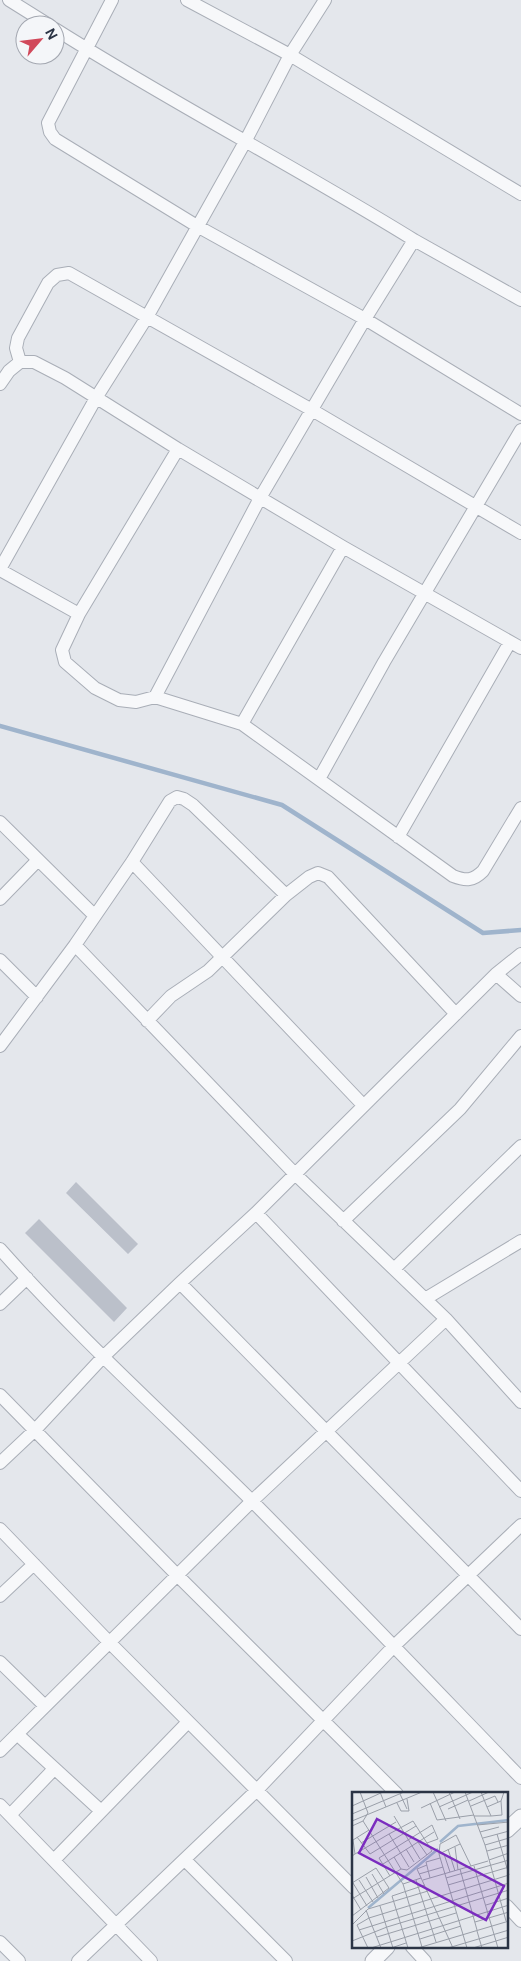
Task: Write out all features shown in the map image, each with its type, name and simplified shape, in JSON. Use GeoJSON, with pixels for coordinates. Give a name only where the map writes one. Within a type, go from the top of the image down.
{"type":"FeatureCollection","features":[{"type":"Feature","properties":{"kind":"street"},"geometry":{"type":"LineString","coordinates":[[9,0],[33,15]]}},
{"type":"Feature","properties":{"kind":"street"},"geometry":{"type":"LineString","coordinates":[[112,0],[48,123],[50,132],[55,139],[198,226],[364,319],[521,414]]}},
{"type":"Feature","properties":{"kind":"street"},"geometry":{"type":"LineString","coordinates":[[187,0],[290,55],[521,194]]}},
{"type":"Feature","properties":{"kind":"street"},"geometry":{"type":"LineString","coordinates":[[79,614],[0,570],[96,398],[147,317],[245,142],[290,55],[325,0]]}},
{"type":"Feature","properties":{"kind":"street"},"geometry":{"type":"LineString","coordinates":[[65,35],[245,142],[340,194],[414,240],[521,300]]}},
{"type":"Feature","properties":{"kind":"street"},"geometry":{"type":"LineString","coordinates":[[156,697],[260,498],[364,319],[414,240]]}},
{"type":"Feature","properties":{"kind":"street"},"geometry":{"type":"LineString","coordinates":[[20,362],[16,348],[18,338],[48,283],[57,275],[69,273],[312,410],[521,533]]}},
{"type":"Feature","properties":{"kind":"street"},"geometry":{"type":"LineString","coordinates":[[0,384],[9,371],[20,362],[34,362],[343,547],[516,645],[398,837]]}},
{"type":"Feature","properties":{"kind":"street"},"geometry":{"type":"LineString","coordinates":[[318,779],[424,592],[521,430]]}},
{"type":"Feature","properties":{"kind":"street"},"geometry":{"type":"LineString","coordinates":[[178,449],[79,614],[62,650],[65,662],[72,670],[95,688],[119,700],[136,702],[156,697],[242,724],[453,876],[464,881],[475,878],[483,870],[521,808]]}},
{"type":"Feature","properties":{"kind":"street"},"geometry":{"type":"LineString","coordinates":[[242,724],[343,547]]}},
{"type":"Feature","properties":{"kind":"street"},"geometry":{"type":"LineString","coordinates":[[0,1046],[75,945],[132,862],[170,801],[177,797],[193,805],[286,895]]}},
{"type":"Feature","properties":{"kind":"street"},"geometry":{"type":"LineString","coordinates":[[0,822],[95,916]]}},
{"type":"Feature","properties":{"kind":"street"},"geometry":{"type":"LineString","coordinates":[[0,899],[38,860]]}},
{"type":"Feature","properties":{"kind":"street"},"geometry":{"type":"LineString","coordinates":[[132,862],[363,1105]]}},
{"type":"Feature","properties":{"kind":"street"},"geometry":{"type":"LineString","coordinates":[[147,1020],[170,996],[198,979],[286,895],[309,877],[318,873],[328,877],[456,1014]]}},
{"type":"Feature","properties":{"kind":"street"},"geometry":{"type":"LineString","coordinates":[[75,945],[295,1174],[446,1319],[521,1402]]}},
{"type":"Feature","properties":{"kind":"street"},"geometry":{"type":"LineString","coordinates":[[0,1463],[35,1430],[103,1357],[256,1214],[496,974],[521,954]]}},
{"type":"Feature","properties":{"kind":"street"},"geometry":{"type":"LineString","coordinates":[[0,960],[37,997]]}},
{"type":"Feature","properties":{"kind":"street"},"geometry":{"type":"LineString","coordinates":[[496,974],[521,996]]}},
{"type":"Feature","properties":{"kind":"street"},"geometry":{"type":"LineString","coordinates":[[343,1220],[460,1109],[521,1036]]}},
{"type":"Feature","properties":{"kind":"street"},"geometry":{"type":"LineString","coordinates":[[394,1269],[521,1146]]}},
{"type":"Feature","properties":{"kind":"street"},"geometry":{"type":"LineString","coordinates":[[256,1214],[521,1491]]}},
{"type":"Feature","properties":{"kind":"street"},"geometry":{"type":"LineString","coordinates":[[425,1299],[521,1241]]}},
{"type":"Feature","properties":{"kind":"street"},"geometry":{"type":"LineString","coordinates":[[0,1248],[26,1278],[103,1357],[252,1502],[521,1778]]}},
{"type":"Feature","properties":{"kind":"street"},"geometry":{"type":"LineString","coordinates":[[0,1304],[26,1278]]}},
{"type":"Feature","properties":{"kind":"street"},"geometry":{"type":"LineString","coordinates":[[180,1283],[521,1629]]}},
{"type":"Feature","properties":{"kind":"street"},"geometry":{"type":"LineString","coordinates":[[0,1751],[252,1502],[446,1319]]}},
{"type":"Feature","properties":{"kind":"street"},"geometry":{"type":"LineString","coordinates":[[0,1395],[395,1792]]}},
{"type":"Feature","properties":{"kind":"street"},"geometry":{"type":"LineString","coordinates":[[78,1961],[257,1790],[394,1646],[521,1525]]}},
{"type":"Feature","properties":{"kind":"street"},"geometry":{"type":"LineString","coordinates":[[0,1529],[109,1642],[352,1886]]}},
{"type":"Feature","properties":{"kind":"street"},"geometry":{"type":"LineString","coordinates":[[0,1596],[34,1564]]}},
{"type":"Feature","properties":{"kind":"street"},"geometry":{"type":"LineString","coordinates":[[0,1662],[45,1706]]}},
{"type":"Feature","properties":{"kind":"street"},"geometry":{"type":"LineString","coordinates":[[54,1860],[188,1722]]}},
{"type":"Feature","properties":{"kind":"street"},"geometry":{"type":"LineString","coordinates":[[17,1734],[101,1811]]}},
{"type":"Feature","properties":{"kind":"street"},"geometry":{"type":"LineString","coordinates":[[10,1814],[54,1769]]}},
{"type":"Feature","properties":{"kind":"street"},"geometry":{"type":"LineString","coordinates":[[0,1804],[151,1961]]}},
{"type":"Feature","properties":{"kind":"street"},"geometry":{"type":"LineString","coordinates":[[508,1829],[521,1817]]}},
{"type":"Feature","properties":{"kind":"street"},"geometry":{"type":"LineString","coordinates":[[184,1860],[286,1961]]}},
{"type":"Feature","properties":{"kind":"street"},"geometry":{"type":"LineString","coordinates":[[508,1907],[521,1921]]}},
{"type":"Feature","properties":{"kind":"street"},"geometry":{"type":"LineString","coordinates":[[0,1942],[19,1961]]}},
{"type":"Feature","properties":{"kind":"street"},"geometry":{"type":"LineString","coordinates":[[373,1961],[386,1948]]}},
{"type":"Feature","properties":{"kind":"street"},"geometry":{"type":"LineString","coordinates":[[413,1948],[425,1961]]}},
{"type":"Feature","properties":{"kind":"building"},"geometry":{"type":"Polygon","coordinates":[[[76,1182],[138,1244],[128,1254],[66,1193],[76,1182]]]}},
{"type":"Feature","properties":{"kind":"building"},"geometry":{"type":"Polygon","coordinates":[[[39,1219],[127,1308],[114,1322],[25,1233],[39,1219]]]}},
{"type":"Feature","properties":{"kind":"waterway"},"geometry":{"type":"LineString","coordinates":[[0,726],[282,805],[483,933],[521,930]]}}]}
